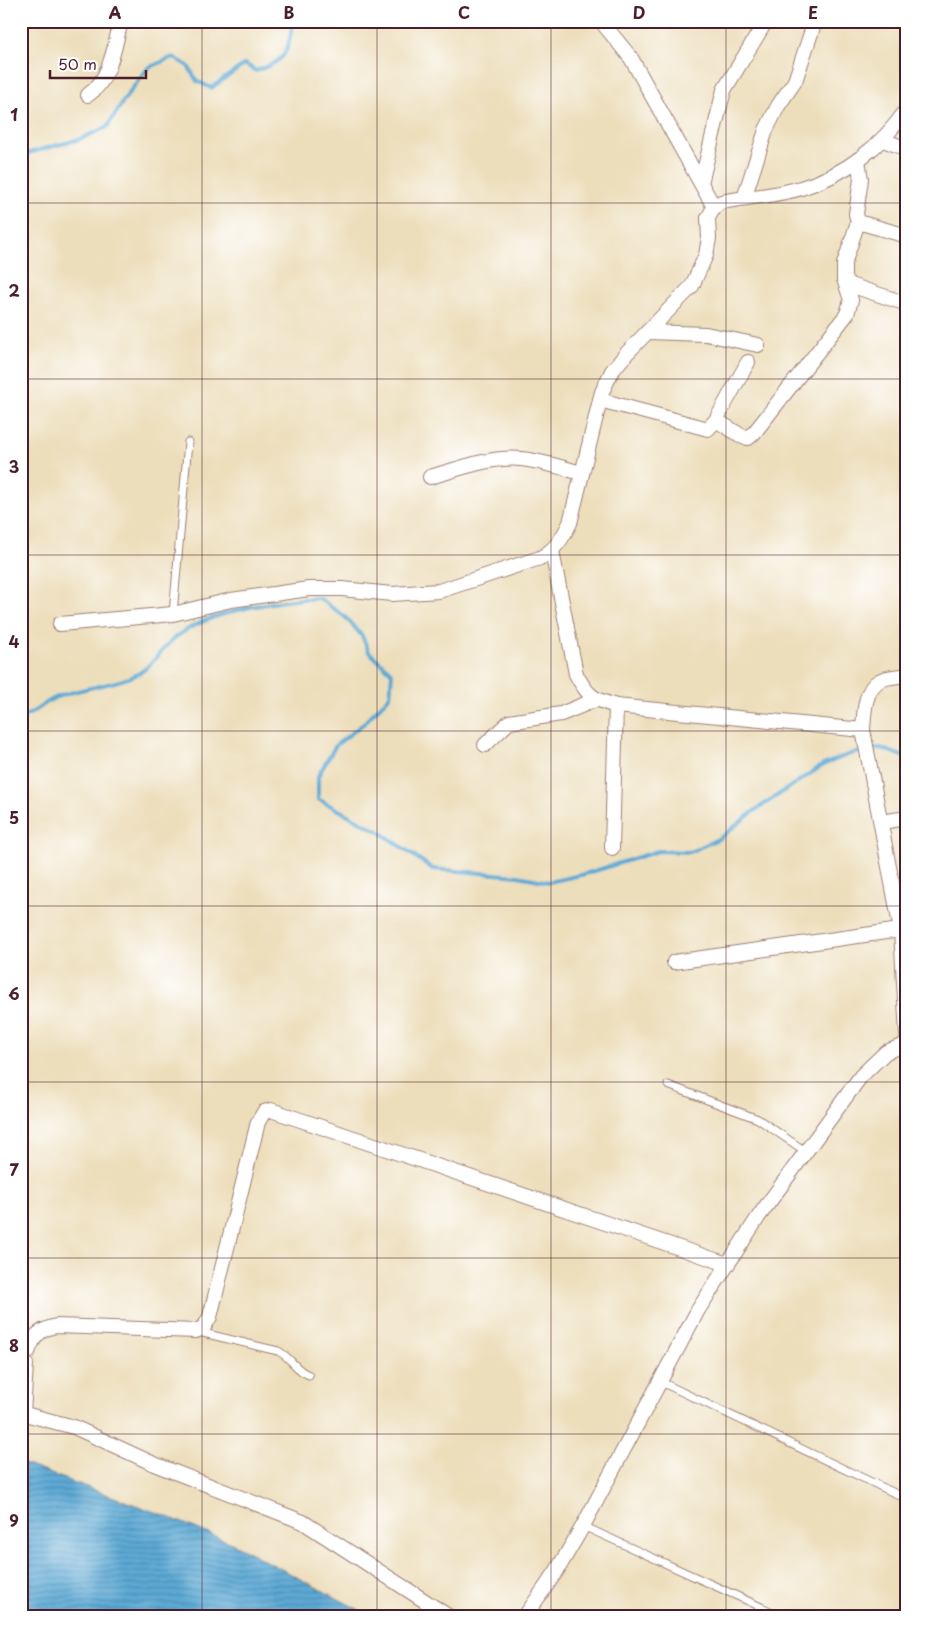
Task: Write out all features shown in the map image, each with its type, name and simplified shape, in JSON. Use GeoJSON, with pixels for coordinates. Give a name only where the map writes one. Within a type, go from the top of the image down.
{"type":"FeatureCollection","features":[{"type":"Feature","properties":{"kind":"street"},"geometry":{"type":"LineString","coordinates":[[88,95],[99,87],[107,71],[121,21]]}},
{"type":"Feature","properties":{"kind":"street"},"geometry":{"type":"LineString","coordinates":[[601,21],[631,58],[714,207]]}},
{"type":"Feature","properties":{"kind":"street"},"geometry":{"type":"LineString","coordinates":[[701,183],[724,90],[766,21]]}},
{"type":"Feature","properties":{"kind":"street"},"geometry":{"type":"LineString","coordinates":[[744,198],[766,130],[778,106],[795,81],[815,21]]}},
{"type":"Feature","properties":{"kind":"street"},"geometry":{"type":"LineString","coordinates":[[60,624],[173,614],[231,600],[309,589],[342,589],[392,594],[440,591],[540,558],[552,551],[561,542],[570,523],[600,400],[612,371],[692,286],[706,255],[709,238],[708,218],[714,207],[721,202],[801,188],[830,176],[858,160],[883,140],[907,109]]}},
{"type":"Feature","properties":{"kind":"street"},"geometry":{"type":"LineString","coordinates":[[883,140],[907,149]]}},
{"type":"Feature","properties":{"kind":"street"},"geometry":{"type":"LineString","coordinates":[[716,420],[742,437],[748,438],[754,433],[847,314],[851,300],[844,279],[844,264],[858,222],[856,214],[861,179],[858,160]]}},
{"type":"Feature","properties":{"kind":"street"},"geometry":{"type":"LineString","coordinates":[[858,222],[907,236]]}},
{"type":"Feature","properties":{"kind":"street"},"geometry":{"type":"LineString","coordinates":[[844,279],[850,285],[907,304]]}},
{"type":"Feature","properties":{"kind":"street"},"geometry":{"type":"LineString","coordinates":[[647,332],[706,334],[758,346]]}},
{"type":"Feature","properties":{"kind":"street"},"geometry":{"type":"LineString","coordinates":[[600,400],[708,429],[716,420],[748,362]]}},
{"type":"Feature","properties":{"kind":"street"},"geometry":{"type":"LineString","coordinates":[[430,477],[490,461],[509,459],[537,462],[582,473]]}},
{"type":"Feature","properties":{"kind":"street"},"geometry":{"type":"LineString","coordinates":[[552,551],[576,674],[585,692],[595,700],[616,706],[864,737]]}},
{"type":"Feature","properties":{"kind":"street"},"geometry":{"type":"LineString","coordinates":[[907,675],[883,679],[872,686],[865,711],[864,737],[904,930],[904,1023],[907,1035]]}},
{"type":"Feature","properties":{"kind":"street"},"geometry":{"type":"LineString","coordinates":[[485,745],[509,722],[561,714],[595,700]]}},
{"type":"Feature","properties":{"kind":"street"},"geometry":{"type":"LineString","coordinates":[[612,848],[616,706]]}},
{"type":"Feature","properties":{"kind":"street"},"geometry":{"type":"LineString","coordinates":[[881,822],[907,818]]}},
{"type":"Feature","properties":{"kind":"street"},"geometry":{"type":"LineString","coordinates":[[674,962],[904,930]]}},
{"type":"Feature","properties":{"kind":"street"},"geometry":{"type":"LineString","coordinates":[[525,1616],[556,1572],[583,1526],[698,1310],[727,1264],[805,1151],[874,1063],[886,1052],[907,1044]]}},
{"type":"Feature","properties":{"kind":"street"},"geometry":{"type":"LineString","coordinates":[[448,1616],[303,1522],[154,1464],[74,1427],[22,1413],[27,1358],[34,1335],[43,1329],[56,1326],[196,1331],[204,1328],[210,1317],[258,1122],[264,1112],[271,1110],[727,1264]]}},
{"type":"Feature","properties":{"kind":"lane"},"geometry":{"type":"LineString","coordinates":[[173,614],[188,442]]}},
{"type":"Feature","properties":{"kind":"lane"},"geometry":{"type":"LineString","coordinates":[[668,1085],[758,1119],[805,1151]]}},
{"type":"Feature","properties":{"kind":"lane"},"geometry":{"type":"LineString","coordinates":[[196,1331],[278,1351],[286,1355],[296,1368],[310,1375]]}},
{"type":"Feature","properties":{"kind":"lane"},"geometry":{"type":"LineString","coordinates":[[660,1381],[907,1499]]}},
{"type":"Feature","properties":{"kind":"lane"},"geometry":{"type":"LineString","coordinates":[[583,1526],[781,1616]]}},
{"type":"Feature","properties":{"kind":"water"},"geometry":{"type":"Polygon","coordinates":[[[21,1463],[163,1515],[234,1544],[371,1616],[21,1616],[21,1463]]]}},
{"type":"Feature","properties":{"kind":"waterway"},"geometry":{"type":"LineString","coordinates":[[21,155],[80,139],[107,127],[128,94],[148,68],[173,57],[188,66],[197,81],[211,88],[245,64],[256,71],[267,67],[285,54],[293,21]]}},
{"type":"Feature","properties":{"kind":"waterway"},"geometry":{"type":"LineString","coordinates":[[21,717],[57,697],[131,677],[145,669],[176,637],[207,620],[244,608],[264,604],[319,598],[345,617],[362,636],[369,652],[392,673],[390,696],[363,724],[336,745],[318,776],[318,799],[380,832],[433,869],[518,876],[549,882],[585,874],[658,851],[690,852],[720,838],[754,811],[823,765],[850,754],[881,748],[907,758]]}}]}
